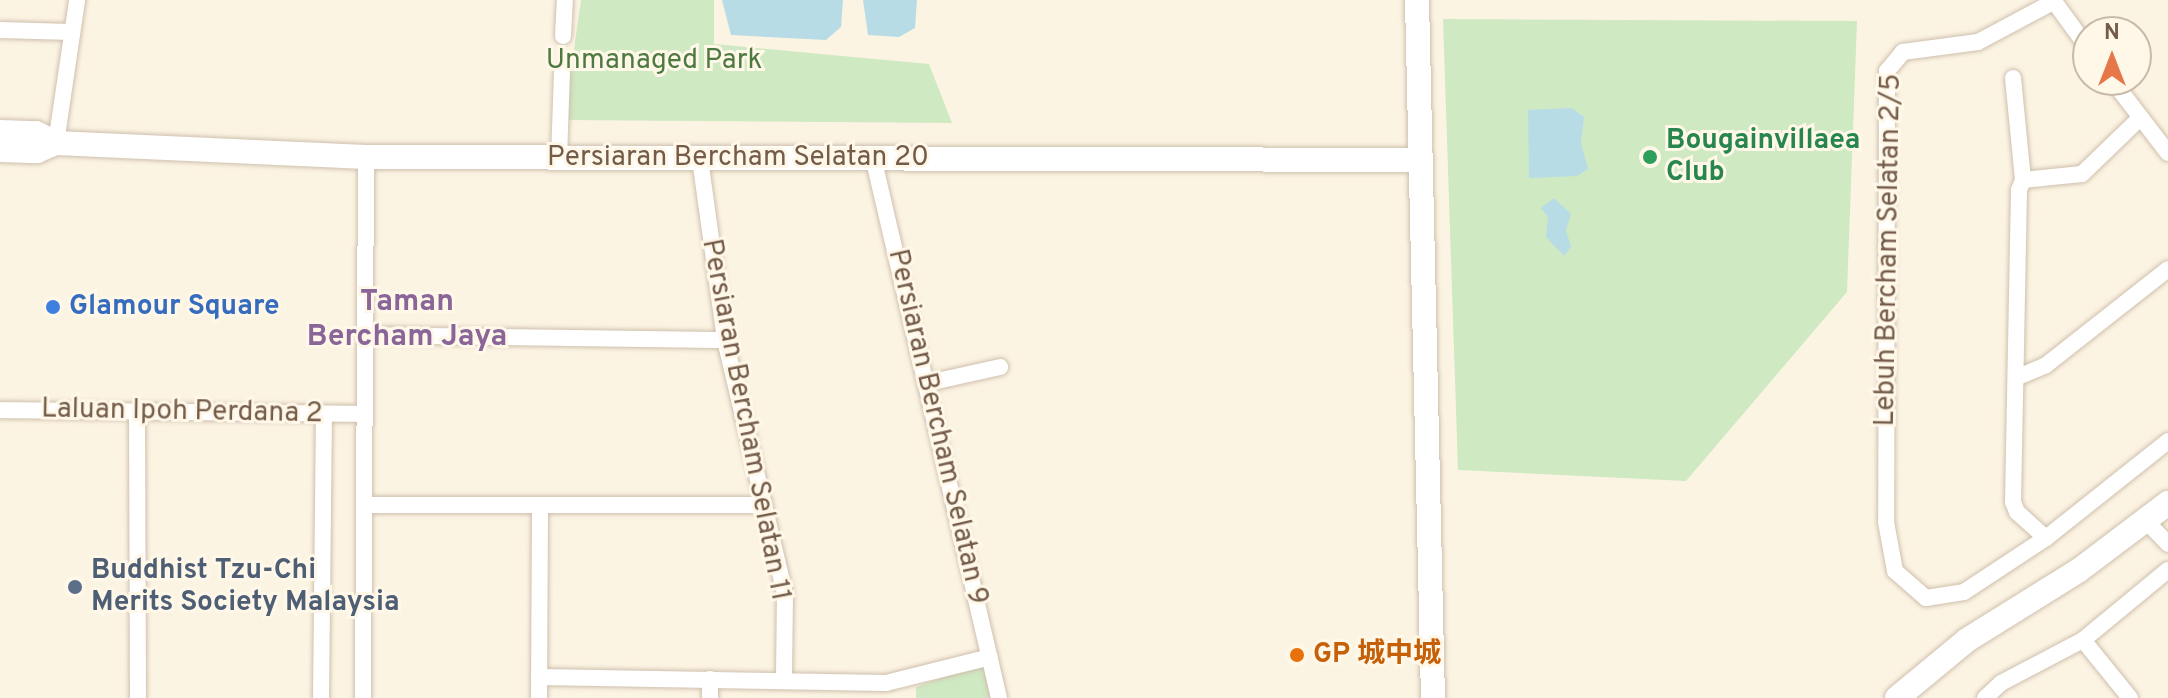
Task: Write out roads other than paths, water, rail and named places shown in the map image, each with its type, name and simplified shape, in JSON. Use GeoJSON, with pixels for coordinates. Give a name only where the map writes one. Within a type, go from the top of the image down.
{"type":"FeatureCollection","features":[{"type":"Feature","properties":{"kind":"street"},"geometry":{"type":"LineString","coordinates":[[56,143],[77,0]]}},
{"type":"Feature","properties":{"kind":"street"},"geometry":{"type":"LineString","coordinates":[[563,36],[565,0]]}},
{"type":"Feature","properties":{"kind":"street"},"geometry":{"type":"LineString","coordinates":[[1417,0],[1433,698]]}},
{"type":"Feature","properties":{"kind":"street"},"geometry":{"type":"LineString","coordinates":[[2053,1],[2072,27]]}},
{"type":"Feature","properties":{"kind":"street","name":"Lebuh Bercham Selatan 2/5"},"geometry":{"type":"LineString","coordinates":[[2046,538],[1964,592],[1944,599],[1926,598],[1902,581],[1887,541],[1887,71],[1903,52],[1978,42],[2053,1]]}},
{"type":"Feature","properties":{"kind":"street"},"geometry":{"type":"LineString","coordinates":[[0,30],[72,32]]}},
{"type":"Feature","properties":{"kind":"street"},"geometry":{"type":"LineString","coordinates":[[559,158],[562,73]]}},
{"type":"Feature","properties":{"kind":"street"},"geometry":{"type":"LineString","coordinates":[[2013,78],[2023,180],[2019,190],[2018,377],[2013,502],[2017,512],[2046,538],[2168,441]]}},
{"type":"Feature","properties":{"kind":"street"},"geometry":{"type":"LineString","coordinates":[[2124,96],[2168,153]]}},
{"type":"Feature","properties":{"kind":"street"},"geometry":{"type":"LineString","coordinates":[[2023,180],[2082,174],[2140,118]]}},
{"type":"Feature","properties":{"kind":"street"},"geometry":{"type":"LineString","coordinates":[[0,132],[36,133],[56,143]]}},
{"type":"Feature","properties":{"kind":"street"},"geometry":{"type":"LineString","coordinates":[[0,150],[37,151],[56,143]]}},
{"type":"Feature","properties":{"kind":"street","name":"Persiaran Bercham Selatan 20"},"geometry":{"type":"LineString","coordinates":[[56,143],[366,157],[1420,160]]}},
{"type":"Feature","properties":{"kind":"street"},"geometry":{"type":"LineString","coordinates":[[363,698],[366,157]]}},
{"type":"Feature","properties":{"kind":"street","name":"Persiaran Bercham Selatan 9"},"geometry":{"type":"LineString","coordinates":[[873,157],[999,698]]}},
{"type":"Feature","properties":{"kind":"street","name":"Persiaran Bercham Selatan 11"},"geometry":{"type":"LineString","coordinates":[[700,159],[725,340],[785,594],[784,680]]}},
{"type":"Feature","properties":{"kind":"street"},"geometry":{"type":"LineString","coordinates":[[2018,377],[2046,365],[2168,269]]}},
{"type":"Feature","properties":{"kind":"street"},"geometry":{"type":"LineString","coordinates":[[365,335],[725,340]]}},
{"type":"Feature","properties":{"kind":"street"},"geometry":{"type":"LineString","coordinates":[[928,383],[1000,367]]}},
{"type":"Feature","properties":{"kind":"street","name":"Laluan Ipoh Perdana 2"},"geometry":{"type":"LineString","coordinates":[[0,410],[364,414]]}},
{"type":"Feature","properties":{"kind":"street"},"geometry":{"type":"LineString","coordinates":[[137,411],[138,698]]}},
{"type":"Feature","properties":{"kind":"street"},"geometry":{"type":"LineString","coordinates":[[321,698],[324,414]]}},
{"type":"Feature","properties":{"kind":"street"},"geometry":{"type":"LineString","coordinates":[[1899,697],[1967,640],[2146,521],[2168,503]]}},
{"type":"Feature","properties":{"kind":"street"},"geometry":{"type":"LineString","coordinates":[[365,505],[763,505]]}},
{"type":"Feature","properties":{"kind":"street"},"geometry":{"type":"LineString","coordinates":[[539,698],[540,505]]}},
{"type":"Feature","properties":{"kind":"street"},"geometry":{"type":"LineString","coordinates":[[2146,521],[2168,544]]}},
{"type":"Feature","properties":{"kind":"street"},"geometry":{"type":"LineString","coordinates":[[1985,698],[2001,683],[2083,640],[2168,570]]}},
{"type":"Feature","properties":{"kind":"street"},"geometry":{"type":"LineString","coordinates":[[2083,640],[2130,698]]}},
{"type":"Feature","properties":{"kind":"street"},"geometry":{"type":"LineString","coordinates":[[539,677],[784,680],[886,690],[990,657]]}},
{"type":"Feature","properties":{"kind":"street"},"geometry":{"type":"LineString","coordinates":[[710,679],[710,698]]}},
{"type":"Feature","properties":{"kind":"water"},"geometry":{"type":"Polygon","coordinates":[[[722,0],[843,0],[841,27],[826,40],[731,35],[722,0]]]}},
{"type":"Feature","properties":{"kind":"water"},"geometry":{"type":"Polygon","coordinates":[[[863,0],[917,0],[915,28],[899,37],[868,35],[863,0]]]}},
{"type":"Feature","properties":{"kind":"water"},"geometry":{"type":"Polygon","coordinates":[[[1572,108],[1584,117],[1581,143],[1588,169],[1577,176],[1529,178],[1528,110],[1572,108]]]}},
{"type":"Feature","properties":{"kind":"water"},"geometry":{"type":"Polygon","coordinates":[[[1554,198],[1571,214],[1566,230],[1571,247],[1564,256],[1546,237],[1548,217],[1541,208],[1554,198]]]}},
{"type":"Feature","properties":{"kind":"place","name":"Bougainvillaea Club"},"geometry":{"type":"Point","coordinates":[1650,157]}},
{"type":"Feature","properties":{"kind":"place","name":"Glamour Square"},"geometry":{"type":"Point","coordinates":[53,307]}},
{"type":"Feature","properties":{"kind":"place","name":"Buddhist Tzu-Chi Merits Society Malaysia"},"geometry":{"type":"Point","coordinates":[75,587]}},
{"type":"Feature","properties":{"kind":"place","name":"GP 城中城"},"geometry":{"type":"Point","coordinates":[1297,655]}},
{"type":"Feature","properties":{"kind":"district","name":"Taman Bercham Jaya"},"geometry":{"type":"Point","coordinates":[407,320]}},
{"type":"Feature","properties":{"kind":"park label","name":"Unmanaged Park"},"geometry":{"type":"Point","coordinates":[654,61]}}]}
